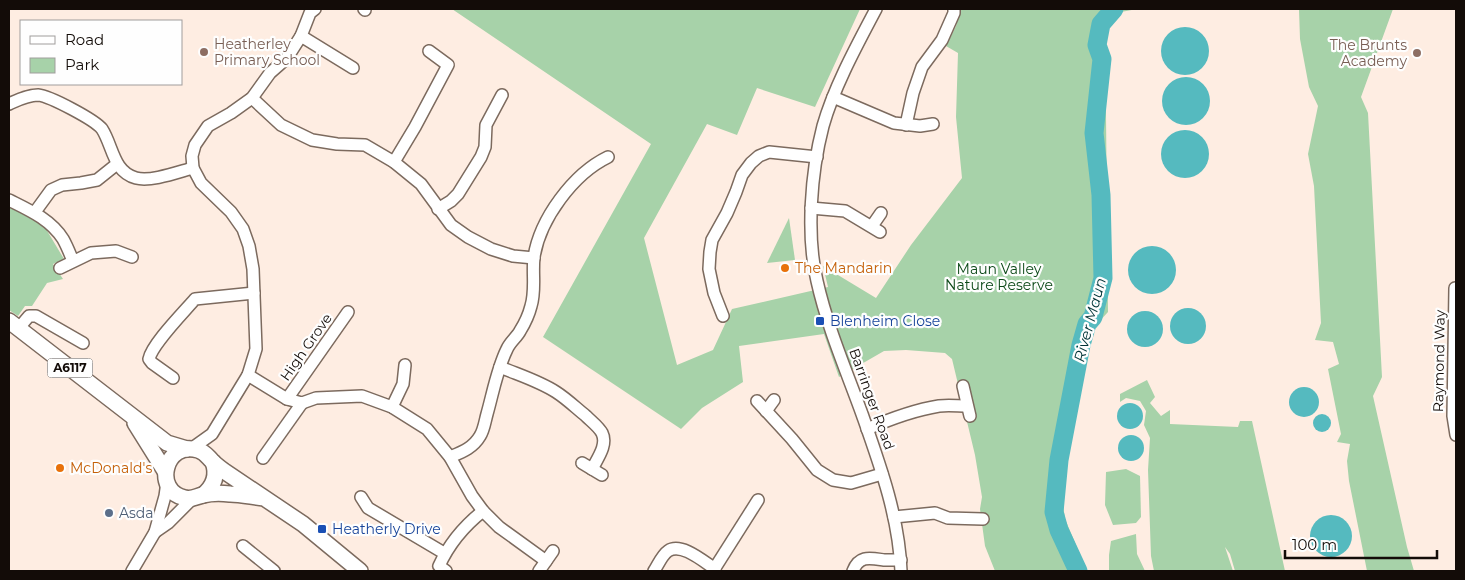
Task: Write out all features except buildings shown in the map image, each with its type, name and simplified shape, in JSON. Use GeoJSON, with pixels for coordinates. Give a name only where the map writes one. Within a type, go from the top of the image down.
{"type":"FeatureCollection","features":[{"type":"Feature","properties":{"kind":"main road","name":"A6117"},"geometry":{"type":"LineString","coordinates":[[14,325],[167,443],[204,452],[211,460],[303,524],[360,571]]}},
{"type":"Feature","properties":{"kind":"main road","name":"A6117"},"geometry":{"type":"LineString","coordinates":[[130,415],[171,489],[177,495],[185,498],[230,494],[264,498]]}},
{"type":"Feature","properties":{"kind":"main road"},"geometry":{"type":"LineString","coordinates":[[166,477],[170,459],[175,454],[189,449]]}},
{"type":"Feature","properties":{"kind":"main road"},"geometry":{"type":"LineString","coordinates":[[198,497],[213,485],[215,471],[211,460]]}},
{"type":"Feature","properties":{"kind":"street"},"geometry":{"type":"LineString","coordinates":[[189,449],[212,434],[248,375],[256,349],[252,261],[249,246],[243,229],[231,212],[201,183],[193,168],[192,156],[195,145],[208,126],[252,98],[270,73],[287,58],[301,36],[310,13],[315,9]]}},
{"type":"Feature","properties":{"kind":"street","name":"Barringer Road"},"geometry":{"type":"LineString","coordinates":[[876,9],[834,97],[823,126],[811,208],[812,239],[816,278],[821,297],[882,474],[894,517],[901,566]]}},
{"type":"Feature","properties":{"kind":"street"},"geometry":{"type":"LineString","coordinates":[[906,124],[913,92],[922,67],[942,40],[954,9]]}},
{"type":"Feature","properties":{"kind":"street"},"geometry":{"type":"LineString","coordinates":[[301,36],[353,68]]}},
{"type":"Feature","properties":{"kind":"street"},"geometry":{"type":"LineString","coordinates":[[394,162],[448,65],[429,51]]}},
{"type":"Feature","properties":{"kind":"street"},"geometry":{"type":"LineString","coordinates":[[27,85],[30,96]]}},
{"type":"Feature","properties":{"kind":"street"},"geometry":{"type":"LineString","coordinates":[[9,104],[21,98],[40,95],[96,122],[103,130],[117,164],[137,178],[151,179],[193,168]]}},
{"type":"Feature","properties":{"kind":"street"},"geometry":{"type":"LineString","coordinates":[[834,97],[894,123],[920,126],[933,124]]}},
{"type":"Feature","properties":{"kind":"street"},"geometry":{"type":"LineString","coordinates":[[252,98],[281,125],[312,140],[336,144],[365,145],[394,162],[420,184],[451,225],[468,237],[491,249],[513,256],[534,258]]}},
{"type":"Feature","properties":{"kind":"street"},"geometry":{"type":"LineString","coordinates":[[438,209],[458,194],[482,156],[486,125],[501,103]]}},
{"type":"Feature","properties":{"kind":"street"},"geometry":{"type":"LineString","coordinates":[[724,308],[714,293],[709,269],[710,252],[712,240],[730,206],[742,175],[759,156],[769,152],[817,157]]}},
{"type":"Feature","properties":{"kind":"street"},"geometry":{"type":"LineString","coordinates":[[450,457],[470,449],[481,435],[507,348],[520,331],[531,306],[534,258],[540,235],[554,206],[599,157]]}},
{"type":"Feature","properties":{"kind":"street"},"geometry":{"type":"LineString","coordinates":[[35,212],[50,190],[62,185],[97,180],[117,164]]}},
{"type":"Feature","properties":{"kind":"street"},"geometry":{"type":"LineString","coordinates":[[9,200],[35,212],[58,231],[73,261]]}},
{"type":"Feature","properties":{"kind":"street"},"geometry":{"type":"LineString","coordinates":[[811,208],[845,211],[876,229],[881,213]]}},
{"type":"Feature","properties":{"kind":"street"},"geometry":{"type":"LineString","coordinates":[[60,268],[91,253],[116,251],[132,257]]}},
{"type":"Feature","properties":{"kind":"street","name":"Raymond Way"},"geometry":{"type":"LineString","coordinates":[[1455,288],[1453,416],[1456,434]]}},
{"type":"Feature","properties":{"kind":"street"},"geometry":{"type":"LineString","coordinates":[[173,378],[152,364],[149,359],[150,353],[192,294],[254,293]]}},
{"type":"Feature","properties":{"kind":"street","name":"High Grove"},"geometry":{"type":"LineString","coordinates":[[287,399],[348,312]]}},
{"type":"Feature","properties":{"kind":"street"},"geometry":{"type":"LineString","coordinates":[[14,325],[29,316],[36,316],[75,342]]}},
{"type":"Feature","properties":{"kind":"street"},"geometry":{"type":"LineString","coordinates":[[392,407],[403,384],[405,366]]}},
{"type":"Feature","properties":{"kind":"street"},"geometry":{"type":"LineString","coordinates":[[500,367],[555,391],[569,400],[595,425],[602,433],[603,442],[602,450],[592,469]]}},
{"type":"Feature","properties":{"kind":"street"},"geometry":{"type":"LineString","coordinates":[[248,375],[287,399],[302,403],[316,398],[362,396],[392,407],[427,429],[450,457],[472,496],[483,511],[499,527],[546,561]]}},
{"type":"Feature","properties":{"kind":"street"},"geometry":{"type":"LineString","coordinates":[[867,429],[894,417],[941,406],[968,411],[963,386]]}},
{"type":"Feature","properties":{"kind":"street"},"geometry":{"type":"LineString","coordinates":[[766,411],[774,400]]}},
{"type":"Feature","properties":{"kind":"street"},"geometry":{"type":"LineString","coordinates":[[757,401],[817,470],[833,480],[851,482],[882,474]]}},
{"type":"Feature","properties":{"kind":"street"},"geometry":{"type":"LineString","coordinates":[[263,458],[302,403]]}},
{"type":"Feature","properties":{"kind":"street"},"geometry":{"type":"LineString","coordinates":[[211,460],[212,434]]}},
{"type":"Feature","properties":{"kind":"street"},"geometry":{"type":"LineString","coordinates":[[262,438],[272,445]]}},
{"type":"Feature","properties":{"kind":"street"},"geometry":{"type":"LineString","coordinates":[[132,571],[155,532],[165,496],[166,477]]}},
{"type":"Feature","properties":{"kind":"street"},"geometry":{"type":"LineString","coordinates":[[155,532],[198,497]]}},
{"type":"Feature","properties":{"kind":"street"},"geometry":{"type":"LineString","coordinates":[[361,497],[368,508],[444,553]]}},
{"type":"Feature","properties":{"kind":"street"},"geometry":{"type":"LineString","coordinates":[[654,571],[667,551],[675,548],[684,549],[714,570],[755,505],[742,504]]}},
{"type":"Feature","properties":{"kind":"street"},"geometry":{"type":"LineString","coordinates":[[446,571],[439,566],[444,553],[467,524],[483,511]]}},
{"type":"Feature","properties":{"kind":"street"},"geometry":{"type":"LineString","coordinates":[[894,517],[935,513],[948,518],[983,519]]}},
{"type":"Feature","properties":{"kind":"street"},"geometry":{"type":"LineString","coordinates":[[244,546],[274,571]]}},
{"type":"Feature","properties":{"kind":"street"},"geometry":{"type":"LineString","coordinates":[[539,571],[553,551]]}},
{"type":"Feature","properties":{"kind":"street"},"geometry":{"type":"LineString","coordinates":[[853,571],[859,561],[868,558],[887,560],[901,566]]}},
{"type":"Feature","properties":{"kind":"green space","name":"Maun Valley Nature Reserve"},"geometry":{"type":"Polygon","coordinates":[[[452,9],[860,9],[815,107],[757,88],[737,135],[707,124],[644,238],[677,365],[713,350],[732,309],[828,287],[823,266],[876,298],[911,245],[962,178],[956,117],[958,53],[946,46],[956,26],[960,9],[1137,9],[1105,15],[1108,312],[1087,335],[1062,497],[1065,519],[1087,571],[995,571],[985,546],[980,509],[982,497],[975,455],[952,359],[945,353],[906,350],[884,351],[839,377],[824,334],[739,346],[743,382],[702,408],[681,429],[543,337],[651,144],[452,9]]]}},
{"type":"Feature","properties":{"kind":"green space"},"geometry":{"type":"Polygon","coordinates":[[[1299,9],[1393,9],[1361,97],[1368,113],[1382,377],[1373,396],[1414,571],[1367,571],[1349,481],[1347,461],[1350,444],[1337,442],[1341,434],[1328,369],[1339,364],[1333,342],[1315,340],[1321,323],[1314,186],[1308,154],[1318,106],[1309,87],[1300,39],[1299,9]]]}},
{"type":"Feature","properties":{"kind":"green space"},"geometry":{"type":"Polygon","coordinates":[[[9,207],[46,229],[64,259],[53,264],[63,279],[47,283],[32,306],[25,306],[18,316],[9,310],[9,207]]]}},
{"type":"Feature","properties":{"kind":"green space"},"geometry":{"type":"Polygon","coordinates":[[[789,218],[795,260],[767,263],[789,218]]]}},
{"type":"Feature","properties":{"kind":"green space"},"geometry":{"type":"Polygon","coordinates":[[[1147,380],[1155,397],[1150,403],[1161,416],[1170,410],[1170,424],[1238,427],[1240,421],[1252,421],[1285,571],[1235,571],[1230,554],[1225,547],[1233,571],[1154,571],[1151,556],[1148,470],[1150,438],[1144,425],[1146,411],[1140,401],[1126,398],[1120,402],[1120,394],[1147,380]]]}},
{"type":"Feature","properties":{"kind":"green space"},"geometry":{"type":"Polygon","coordinates":[[[1126,469],[1140,476],[1141,517],[1136,523],[1113,525],[1105,505],[1106,472],[1126,469]]]}},
{"type":"Feature","properties":{"kind":"green space"},"geometry":{"type":"Polygon","coordinates":[[[1136,534],[1137,554],[1145,571],[1109,571],[1111,541],[1136,534]]]}},
{"type":"Feature","properties":{"kind":"water"},"geometry":{"type":"Polygon","coordinates":[[[1180,27],[1190,27],[1202,34],[1209,46],[1209,56],[1202,68],[1190,75],[1180,75],[1172,71],[1165,64],[1161,56],[1161,46],[1165,38],[1172,31],[1180,27]]]}},
{"type":"Feature","properties":{"kind":"water"},"geometry":{"type":"Polygon","coordinates":[[[1181,77],[1191,77],[1203,84],[1210,96],[1210,106],[1203,118],[1191,125],[1181,125],[1173,121],[1166,114],[1162,106],[1162,96],[1166,88],[1173,81],[1181,77]]]}},
{"type":"Feature","properties":{"kind":"water"},"geometry":{"type":"Polygon","coordinates":[[[1180,130],[1190,130],[1202,137],[1209,149],[1209,159],[1202,171],[1190,178],[1180,178],[1172,174],[1165,167],[1161,159],[1161,149],[1165,141],[1172,134],[1180,130]]]}},
{"type":"Feature","properties":{"kind":"water"},"geometry":{"type":"Polygon","coordinates":[[[1147,246],[1157,246],[1169,253],[1176,265],[1176,275],[1169,287],[1157,294],[1147,294],[1139,290],[1132,283],[1128,275],[1128,265],[1132,257],[1139,250],[1147,246]]]}},
{"type":"Feature","properties":{"kind":"water"},"geometry":{"type":"Polygon","coordinates":[[[1188,308],[1195,309],[1201,313],[1205,319],[1205,333],[1201,339],[1195,343],[1188,344],[1181,343],[1175,339],[1171,333],[1170,326],[1171,319],[1175,313],[1181,309],[1188,308]]]}},
{"type":"Feature","properties":{"kind":"water"},"geometry":{"type":"Polygon","coordinates":[[[1145,311],[1152,312],[1158,316],[1162,322],[1162,336],[1158,342],[1152,346],[1145,347],[1138,346],[1132,342],[1128,336],[1127,329],[1128,322],[1132,316],[1138,312],[1145,311]]]}},
{"type":"Feature","properties":{"kind":"water"},"geometry":{"type":"Polygon","coordinates":[[[1304,387],[1315,391],[1319,402],[1315,413],[1304,417],[1293,413],[1289,402],[1293,391],[1304,387]]]}},
{"type":"Feature","properties":{"kind":"water"},"geometry":{"type":"Polygon","coordinates":[[[1130,403],[1139,407],[1143,416],[1139,425],[1130,429],[1121,425],[1117,416],[1121,407],[1130,403]]]}},
{"type":"Feature","properties":{"kind":"water"},"geometry":{"type":"Polygon","coordinates":[[[1322,414],[1328,417],[1331,423],[1328,429],[1322,432],[1316,429],[1313,423],[1316,417],[1322,414]]]}},
{"type":"Feature","properties":{"kind":"water"},"geometry":{"type":"Polygon","coordinates":[[[1131,435],[1141,438],[1144,448],[1141,458],[1131,461],[1121,458],[1118,448],[1121,438],[1131,435]]]}},
{"type":"Feature","properties":{"kind":"water"},"geometry":{"type":"Polygon","coordinates":[[[1331,515],[1346,521],[1352,536],[1346,551],[1331,557],[1316,551],[1310,536],[1316,521],[1331,515]]]}},
{"type":"Feature","properties":{"kind":"waterway","name":"River Maun"},"geometry":{"type":"LineString","coordinates":[[1078,571],[1059,530],[1054,512],[1059,460],[1081,345],[1087,324],[1093,317],[1103,278],[1101,195],[1094,133],[1102,59],[1097,45],[1101,24],[1114,9]]}},
{"type":"Feature","properties":{"kind":"place","name":"Heatherley Primary School"},"geometry":{"type":"Point","coordinates":[204,52]}},
{"type":"Feature","properties":{"kind":"place","name":"The Brunts Academy"},"geometry":{"type":"Point","coordinates":[1417,53]}},
{"type":"Feature","properties":{"kind":"place","name":"The Mandarin"},"geometry":{"type":"Point","coordinates":[785,268]}},
{"type":"Feature","properties":{"kind":"place","name":"Blenheim Close"},"geometry":{"type":"Point","coordinates":[820,321]}},
{"type":"Feature","properties":{"kind":"place","name":"McDonald's"},"geometry":{"type":"Point","coordinates":[60,468]}},
{"type":"Feature","properties":{"kind":"place","name":"Asda"},"geometry":{"type":"Point","coordinates":[109,513]}},
{"type":"Feature","properties":{"kind":"place","name":"Heatherly Drive"},"geometry":{"type":"Point","coordinates":[322,529]}}]}
